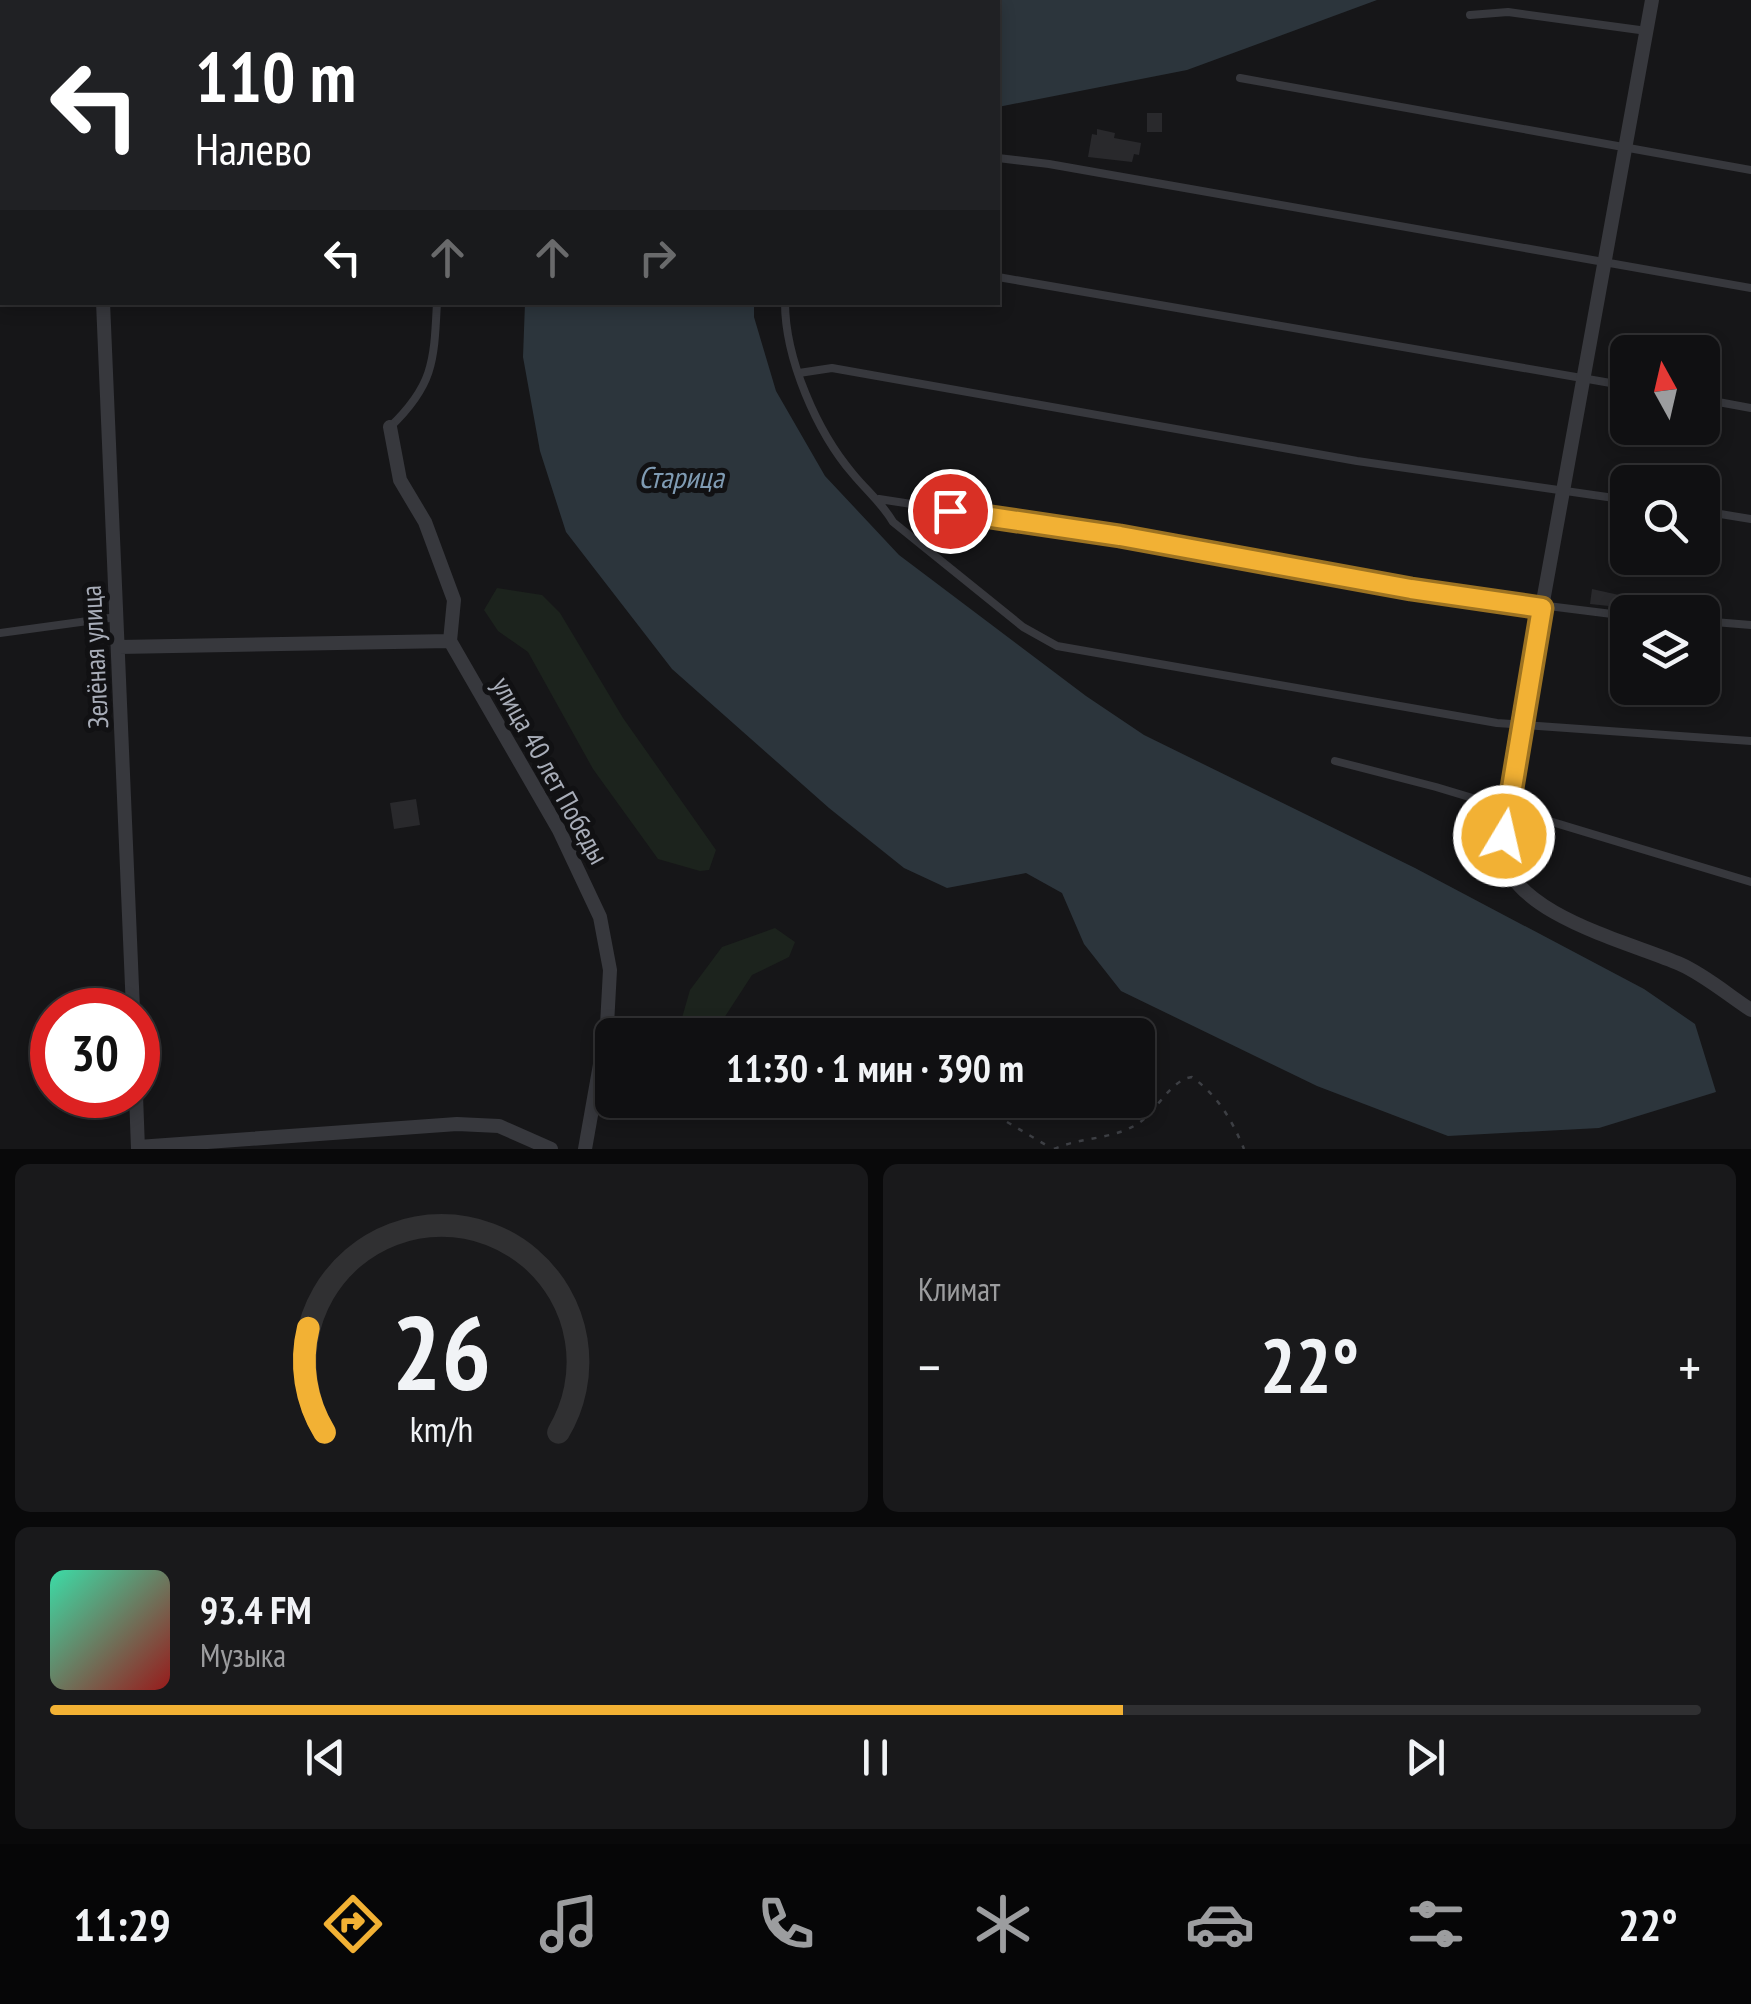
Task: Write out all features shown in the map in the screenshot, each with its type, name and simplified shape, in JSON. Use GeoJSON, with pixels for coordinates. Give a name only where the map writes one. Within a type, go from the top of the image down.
{"type":"FeatureCollection","features":[{"type":"Feature","properties":{"kind":"street"},"geometry":{"type":"LineString","coordinates":[[1652,0],[1542,608],[1503,854],[1513,882],[1536,899],[1594,932],[1682,964],[1751,1010]]}},
{"type":"Feature","properties":{"kind":"street","name":"Зелёная улица"},"geometry":{"type":"LineString","coordinates":[[103,305],[131,988]]}},
{"type":"Feature","properties":{"kind":"street"},"geometry":{"type":"LineString","coordinates":[[119,647],[450,640],[454,600],[425,522],[400,480],[390,428]]}},
{"type":"Feature","properties":{"kind":"street","name":"улица 40 лет Победы"},"geometry":{"type":"LineString","coordinates":[[450,640],[524,764],[600,916],[610,970],[607,1025],[585,1149]]}},
{"type":"Feature","properties":{"kind":"street"},"geometry":{"type":"LineString","coordinates":[[137,1118],[138,1148],[457,1124],[500,1126],[550,1149]]}},
{"type":"Feature","properties":{"kind":"lane"},"geometry":{"type":"LineString","coordinates":[[1470,15],[1508,12],[1647,32]]}},
{"type":"Feature","properties":{"kind":"lane"},"geometry":{"type":"LineString","coordinates":[[1240,78],[1751,170]]}},
{"type":"Feature","properties":{"kind":"lane"},"geometry":{"type":"LineString","coordinates":[[1000,158],[1751,288]]}},
{"type":"Feature","properties":{"kind":"lane"},"geometry":{"type":"LineString","coordinates":[[1000,277],[1610,383]]}},
{"type":"Feature","properties":{"kind":"lane"},"geometry":{"type":"LineString","coordinates":[[390,428],[414,404],[427,379],[437,305]]}},
{"type":"Feature","properties":{"kind":"lane"},"geometry":{"type":"LineString","coordinates":[[786,305],[805,396],[854,476],[878,499],[894,522],[1023,627],[1056,646],[1496,724],[1751,741]]}},
{"type":"Feature","properties":{"kind":"lane"},"geometry":{"type":"LineString","coordinates":[[799,373],[832,368],[1356,462],[1610,498]]}},
{"type":"Feature","properties":{"kind":"lane"},"geometry":{"type":"LineString","coordinates":[[1720,402],[1751,408]]}},
{"type":"Feature","properties":{"kind":"lane"},"geometry":{"type":"LineString","coordinates":[[878,499],[1138,539],[1411,589],[1610,614]]}},
{"type":"Feature","properties":{"kind":"lane"},"geometry":{"type":"LineString","coordinates":[[1720,514],[1751,518]]}},
{"type":"Feature","properties":{"kind":"lane"},"geometry":{"type":"LineString","coordinates":[[0,633],[117,617]]}},
{"type":"Feature","properties":{"kind":"lane"},"geometry":{"type":"LineString","coordinates":[[1720,623],[1751,626]]}},
{"type":"Feature","properties":{"kind":"lane"},"geometry":{"type":"LineString","coordinates":[[1335,761],[1751,882]]}},
{"type":"Feature","properties":{"kind":"path"},"geometry":{"type":"LineString","coordinates":[[1006,1122],[1053,1149],[1093,1140],[1136,1125],[1157,1109],[1179,1082],[1192,1077],[1207,1088],[1232,1119],[1244,1149]]}},
{"type":"Feature","properties":{"kind":"shaded area"},"geometry":{"type":"Polygon","coordinates":[[[497,588],[542,595],[560,613],[623,718],[716,850],[709,870],[658,859],[593,769],[528,652],[498,631],[484,610],[497,588]]]}},
{"type":"Feature","properties":{"kind":"shaded area"},"geometry":{"type":"Polygon","coordinates":[[[775,928],[795,942],[789,957],[752,975],[724,1018],[682,1018],[690,990],[722,947],[775,928]]]}},
{"type":"Feature","properties":{"kind":"water"},"geometry":{"type":"Polygon","coordinates":[[[1000,0],[1377,0],[1187,70],[1000,107],[1000,0]]]}},
{"type":"Feature","properties":{"kind":"water","name":"Старица"},"geometry":{"type":"Polygon","coordinates":[[[525,305],[754,305],[776,391],[825,476],[899,555],[1144,735],[1415,868],[1644,989],[1695,1024],[1716,1092],[1599,1128],[1448,1136],[1317,1086],[1121,991],[1084,944],[1062,893],[1026,873],[947,888],[904,868],[829,808],[672,669],[566,532],[540,451],[523,357],[525,305]]]}},
{"type":"Feature","properties":{"kind":"building"},"geometry":{"type":"Polygon","coordinates":[[[1147,113],[1162,113],[1162,132],[1147,132],[1147,113]]]}},
{"type":"Feature","properties":{"kind":"building"},"geometry":{"type":"Polygon","coordinates":[[[1097,129],[1115,133],[1114,138],[1141,143],[1139,155],[1134,154],[1132,162],[1088,157],[1092,134],[1097,135],[1097,129]]]}},
{"type":"Feature","properties":{"kind":"building"},"geometry":{"type":"Polygon","coordinates":[[[1592,589],[1619,595],[1610,595],[1610,606],[1590,604],[1592,589]]]}},
{"type":"Feature","properties":{"kind":"building"},"geometry":{"type":"Polygon","coordinates":[[[416,799],[420,825],[394,829],[390,803],[416,799]]]}},
{"type":"Feature","properties":{"kind":"route"},"geometry":{"type":"LineString","coordinates":[[950,511],[1542,608],[1504,836]]}}]}
